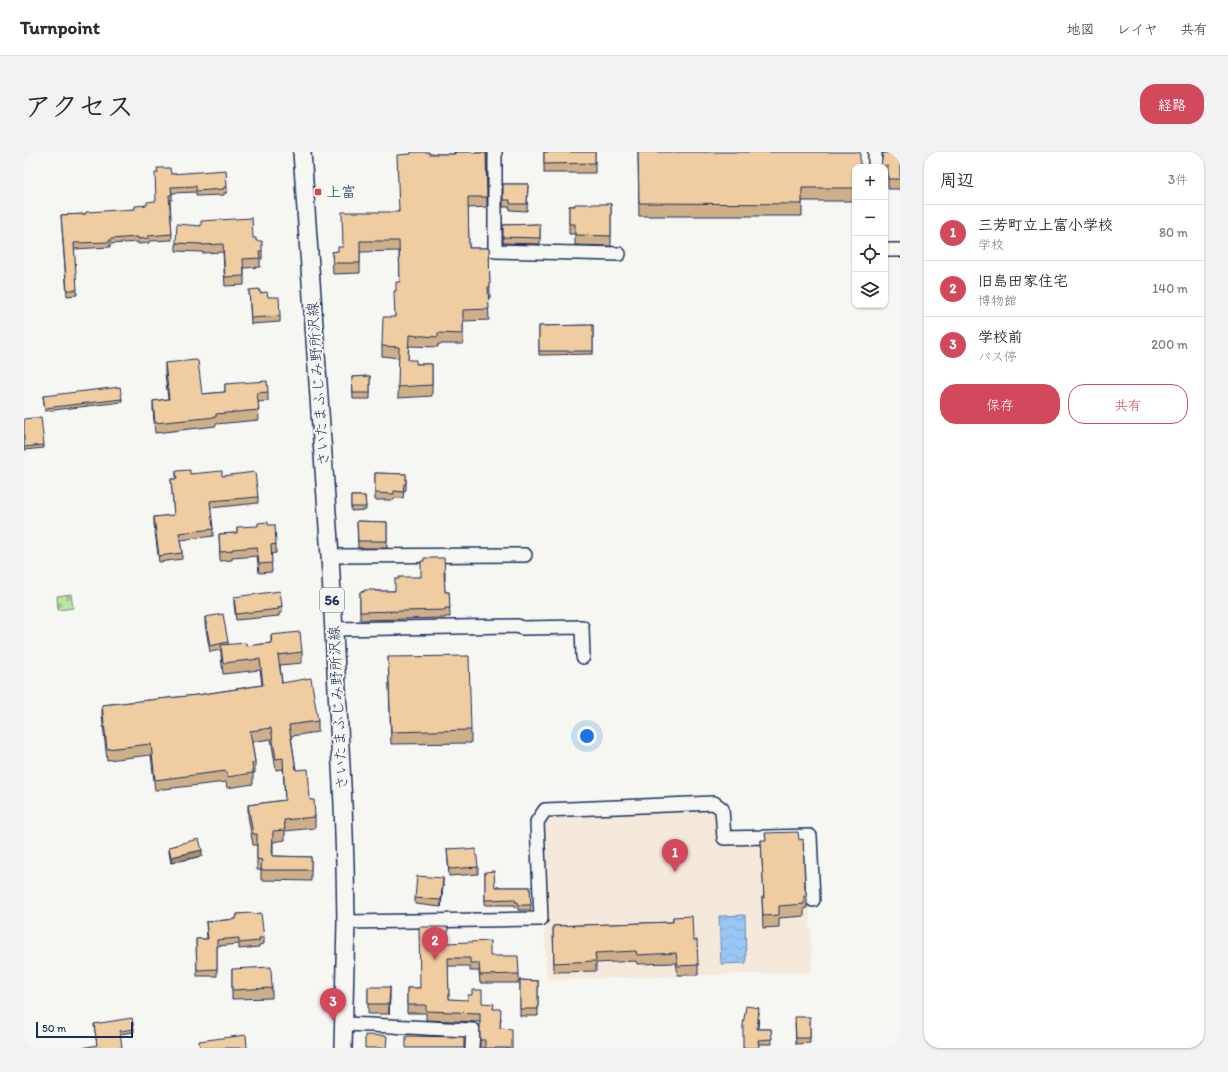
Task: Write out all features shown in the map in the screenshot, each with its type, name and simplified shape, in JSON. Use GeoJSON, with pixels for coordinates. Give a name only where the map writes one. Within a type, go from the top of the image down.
{"type":"FeatureCollection","features":[{"type":"Feature","properties":{"kind":"main road","name":"さいたまふじみ野所沢線"},"geometry":{"type":"LineString","coordinates":[[302,152],[330,556],[343,804],[346,922],[343,1048]]}},
{"type":"Feature","properties":{"kind":"street"},"geometry":{"type":"LineString","coordinates":[[495,152],[495,251],[619,254]]}},
{"type":"Feature","properties":{"kind":"street"},"geometry":{"type":"LineString","coordinates":[[875,152],[875,164]]}},
{"type":"Feature","properties":{"kind":"street"},"geometry":{"type":"LineString","coordinates":[[888,250],[900,250]]}},
{"type":"Feature","properties":{"kind":"street"},"geometry":{"type":"LineString","coordinates":[[330,556],[525,555]]}},
{"type":"Feature","properties":{"kind":"street"},"geometry":{"type":"LineString","coordinates":[[334,630],[518,626],[522,628],[582,627],[583,657]]}},
{"type":"Feature","properties":{"kind":"street"},"geometry":{"type":"LineString","coordinates":[[346,922],[541,919],[536,822],[545,810],[714,804],[722,809],[724,838],[810,836],[813,900]]}},
{"type":"Feature","properties":{"kind":"street"},"geometry":{"type":"LineString","coordinates":[[344,1024],[409,1026],[420,1029],[473,1030],[472,1048]]}},
{"type":"Feature","properties":{"kind":"shaded area"},"geometry":{"type":"Polygon","coordinates":[[[714,808],[719,813],[721,843],[802,840],[807,844],[812,972],[547,980],[541,823],[548,813],[714,808]]]}},
{"type":"Feature","properties":{"kind":"green space"},"geometry":{"type":"Polygon","coordinates":[[[71,594],[73,608],[58,610],[57,596],[71,594]]]}},
{"type":"Feature","properties":{"kind":"water"},"geometry":{"type":"Polygon","coordinates":[[[745,915],[746,963],[721,964],[719,916],[745,915]]]}},
{"type":"Feature","properties":{"kind":"building"},"geometry":{"type":"Polygon","coordinates":[[[411,152],[429,152],[429,154],[455,154],[455,152],[486,153],[487,197],[468,197],[469,248],[489,248],[489,309],[463,310],[463,334],[438,333],[438,337],[409,335],[408,360],[416,360],[416,364],[432,364],[432,385],[398,387],[399,347],[382,346],[383,317],[395,317],[394,291],[396,291],[396,282],[400,282],[399,241],[360,241],[360,263],[333,263],[332,252],[338,251],[338,247],[343,247],[342,212],[399,212],[397,155],[411,154],[411,152]]]}},
{"type":"Feature","properties":{"kind":"building"},"geometry":{"type":"Polygon","coordinates":[[[544,152],[595,152],[595,163],[544,164],[544,152]]]}},
{"type":"Feature","properties":{"kind":"building"},"geometry":{"type":"Polygon","coordinates":[[[638,152],[860,152],[860,164],[852,164],[852,188],[802,188],[802,204],[639,203],[638,152]]]}},
{"type":"Feature","properties":{"kind":"building"},"geometry":{"type":"Polygon","coordinates":[[[883,153],[900,153],[900,179],[888,179],[888,164],[881,164],[883,153]]]}},
{"type":"Feature","properties":{"kind":"building"},"geometry":{"type":"Polygon","coordinates":[[[157,168],[170,168],[171,174],[226,170],[227,187],[224,187],[224,189],[196,191],[196,186],[171,187],[172,195],[169,195],[172,234],[148,236],[149,238],[138,239],[138,237],[110,239],[110,242],[74,243],[77,290],[67,290],[61,215],[135,209],[135,206],[147,205],[147,202],[156,201],[155,173],[158,173],[157,168]]]}},
{"type":"Feature","properties":{"kind":"building"},"geometry":{"type":"Polygon","coordinates":[[[503,184],[528,184],[527,204],[510,204],[510,200],[503,200],[503,184]]]}},
{"type":"Feature","properties":{"kind":"building"},"geometry":{"type":"Polygon","coordinates":[[[575,204],[611,204],[611,236],[575,235],[575,224],[569,224],[569,206],[575,206],[575,204]]]}},
{"type":"Feature","properties":{"kind":"building"},"geometry":{"type":"Polygon","coordinates":[[[252,218],[253,238],[256,238],[256,241],[262,241],[262,251],[259,251],[260,258],[243,259],[244,276],[225,277],[223,244],[202,245],[176,243],[177,224],[201,226],[201,221],[252,218]]]}},
{"type":"Feature","properties":{"kind":"building"},"geometry":{"type":"Polygon","coordinates":[[[540,224],[540,238],[503,237],[503,225],[540,224]]]}},
{"type":"Feature","properties":{"kind":"building"},"geometry":{"type":"Polygon","coordinates":[[[259,289],[260,293],[267,292],[268,297],[279,297],[280,316],[251,318],[249,290],[259,289]]]}},
{"type":"Feature","properties":{"kind":"building"},"geometry":{"type":"Polygon","coordinates":[[[593,325],[593,351],[539,351],[539,326],[593,325]]]}},
{"type":"Feature","properties":{"kind":"building"},"geometry":{"type":"Polygon","coordinates":[[[198,361],[202,394],[225,392],[225,384],[267,381],[268,392],[257,393],[259,410],[216,414],[216,417],[155,423],[153,401],[169,399],[165,363],[198,361]]]}},
{"type":"Feature","properties":{"kind":"building"},"geometry":{"type":"Polygon","coordinates":[[[370,376],[370,393],[353,393],[352,377],[370,376]]]}},
{"type":"Feature","properties":{"kind":"building"},"geometry":{"type":"Polygon","coordinates":[[[120,387],[122,399],[45,408],[43,396],[120,387]]]}},
{"type":"Feature","properties":{"kind":"building"},"geometry":{"type":"Polygon","coordinates":[[[41,417],[44,445],[24,447],[24,419],[41,417]]]}},
{"type":"Feature","properties":{"kind":"building"},"geometry":{"type":"Polygon","coordinates":[[[190,470],[190,474],[222,471],[222,476],[255,472],[258,497],[210,501],[213,529],[179,533],[182,553],[159,556],[154,517],[174,515],[171,479],[177,479],[176,471],[190,470]]]}},
{"type":"Feature","properties":{"kind":"building"},"geometry":{"type":"Polygon","coordinates":[[[375,473],[406,474],[406,484],[404,484],[403,492],[394,491],[394,494],[375,493],[375,473]]]}},
{"type":"Feature","properties":{"kind":"building"},"geometry":{"type":"Polygon","coordinates":[[[351,496],[365,496],[366,507],[351,507],[351,496]]]}},
{"type":"Feature","properties":{"kind":"building"},"geometry":{"type":"Polygon","coordinates":[[[357,521],[387,522],[387,541],[358,541],[357,521]]]}},
{"type":"Feature","properties":{"kind":"building"},"geometry":{"type":"Polygon","coordinates":[[[268,522],[268,525],[275,525],[276,544],[271,545],[272,563],[259,564],[257,547],[232,549],[232,551],[220,552],[219,534],[237,533],[237,527],[258,526],[258,523],[268,522]]]}},
{"type":"Feature","properties":{"kind":"building"},"geometry":{"type":"Polygon","coordinates":[[[424,558],[444,558],[445,592],[449,592],[450,608],[445,608],[445,610],[360,612],[360,592],[364,592],[364,590],[395,591],[395,579],[399,579],[399,577],[421,577],[421,561],[424,561],[424,558]]]}},
{"type":"Feature","properties":{"kind":"building"},"geometry":{"type":"Polygon","coordinates":[[[280,591],[282,606],[278,607],[279,609],[236,614],[234,597],[280,591]]]}},
{"type":"Feature","properties":{"kind":"building"},"geometry":{"type":"Polygon","coordinates":[[[223,614],[228,642],[210,646],[205,617],[223,614]]]}},
{"type":"Feature","properties":{"kind":"building"},"geometry":{"type":"Polygon","coordinates":[[[300,632],[302,652],[278,655],[282,683],[311,678],[318,721],[289,725],[296,770],[308,769],[310,800],[314,800],[315,817],[284,820],[285,830],[273,831],[272,856],[311,857],[311,870],[261,870],[262,860],[257,859],[257,834],[253,834],[248,805],[285,800],[283,758],[276,759],[271,728],[250,731],[255,762],[252,763],[253,773],[227,777],[226,771],[155,780],[151,744],[107,749],[102,705],[197,695],[263,685],[260,659],[223,663],[221,645],[246,643],[246,646],[272,643],[271,635],[300,632]]]}},
{"type":"Feature","properties":{"kind":"building"},"geometry":{"type":"Polygon","coordinates":[[[469,656],[471,730],[391,732],[388,657],[469,656]]]}},
{"type":"Feature","properties":{"kind":"building"},"geometry":{"type":"Polygon","coordinates":[[[798,832],[799,840],[803,839],[805,889],[807,896],[804,896],[804,904],[779,906],[779,915],[763,916],[762,897],[764,898],[761,840],[766,840],[765,833],[798,832]]]}},
{"type":"Feature","properties":{"kind":"building"},"geometry":{"type":"Polygon","coordinates":[[[199,839],[202,850],[171,857],[169,847],[199,839]]]}},
{"type":"Feature","properties":{"kind":"building"},"geometry":{"type":"Polygon","coordinates":[[[466,848],[466,850],[476,849],[478,867],[449,869],[447,849],[466,848]]]}},
{"type":"Feature","properties":{"kind":"building"},"geometry":{"type":"Polygon","coordinates":[[[494,871],[495,887],[530,887],[531,905],[518,905],[518,902],[515,902],[515,899],[485,900],[485,872],[494,871]]]}},
{"type":"Feature","properties":{"kind":"building"},"geometry":{"type":"Polygon","coordinates":[[[417,876],[443,878],[441,900],[415,898],[417,876]]]}},
{"type":"Feature","properties":{"kind":"building"},"geometry":{"type":"Polygon","coordinates":[[[261,913],[264,938],[259,938],[259,941],[239,943],[239,938],[217,940],[217,969],[197,970],[196,939],[208,939],[206,922],[236,919],[237,914],[261,913]]]}},
{"type":"Feature","properties":{"kind":"building"},"geometry":{"type":"Polygon","coordinates":[[[692,916],[693,940],[697,940],[698,965],[678,966],[676,953],[637,955],[636,951],[595,953],[596,961],[554,963],[553,926],[673,922],[673,917],[692,916]]]}},
{"type":"Feature","properties":{"kind":"building"},"geometry":{"type":"Polygon","coordinates":[[[419,927],[448,927],[448,943],[490,941],[490,956],[518,956],[519,974],[480,975],[479,963],[470,963],[470,958],[448,958],[449,999],[468,1000],[468,995],[472,995],[472,990],[482,990],[482,1003],[494,1004],[493,1009],[501,1009],[500,1028],[512,1029],[512,1048],[485,1048],[485,1040],[480,1040],[480,1013],[426,1011],[426,1005],[407,1005],[407,988],[420,988],[419,927]]]}},
{"type":"Feature","properties":{"kind":"building"},"geometry":{"type":"Polygon","coordinates":[[[271,967],[272,988],[232,990],[232,969],[271,967]]]}},
{"type":"Feature","properties":{"kind":"building"},"geometry":{"type":"Polygon","coordinates":[[[520,980],[538,981],[538,1009],[520,1009],[520,980]]]}},
{"type":"Feature","properties":{"kind":"building"},"geometry":{"type":"Polygon","coordinates":[[[368,987],[390,987],[389,1004],[368,1004],[368,987]]]}},
{"type":"Feature","properties":{"kind":"building"},"geometry":{"type":"Polygon","coordinates":[[[746,1006],[759,1008],[757,1029],[771,1029],[772,1039],[758,1040],[759,1048],[743,1048],[743,1025],[746,1006]]]}},
{"type":"Feature","properties":{"kind":"building"},"geometry":{"type":"Polygon","coordinates":[[[795,1017],[810,1017],[810,1038],[796,1038],[795,1017]]]}},
{"type":"Feature","properties":{"kind":"building"},"geometry":{"type":"Polygon","coordinates":[[[132,1018],[134,1029],[120,1031],[122,1048],[82,1048],[97,1045],[94,1024],[132,1018]]]}},
{"type":"Feature","properties":{"kind":"building"},"geometry":{"type":"Polygon","coordinates":[[[246,1035],[247,1048],[200,1048],[199,1041],[246,1035]]]}},
{"type":"Feature","properties":{"kind":"building"},"geometry":{"type":"Polygon","coordinates":[[[365,1035],[387,1036],[386,1048],[365,1048],[365,1035]]]}},
{"type":"Feature","properties":{"kind":"building"},"geometry":{"type":"Polygon","coordinates":[[[406,1036],[464,1037],[464,1048],[406,1048],[406,1036]]]}},
{"type":"Feature","properties":{"kind":"place","name":"上富"},"geometry":{"type":"Point","coordinates":[318,192]}},
{"type":"Feature","properties":{"kind":"place","name":"三芳町立上富小学校"},"geometry":{"type":"Point","coordinates":[675,872]}},
{"type":"Feature","properties":{"kind":"place","name":"旧島田家住宅"},"geometry":{"type":"Point","coordinates":[435,960]}},
{"type":"Feature","properties":{"kind":"place","name":"学校前"},"geometry":{"type":"Point","coordinates":[333,1021]}}]}
